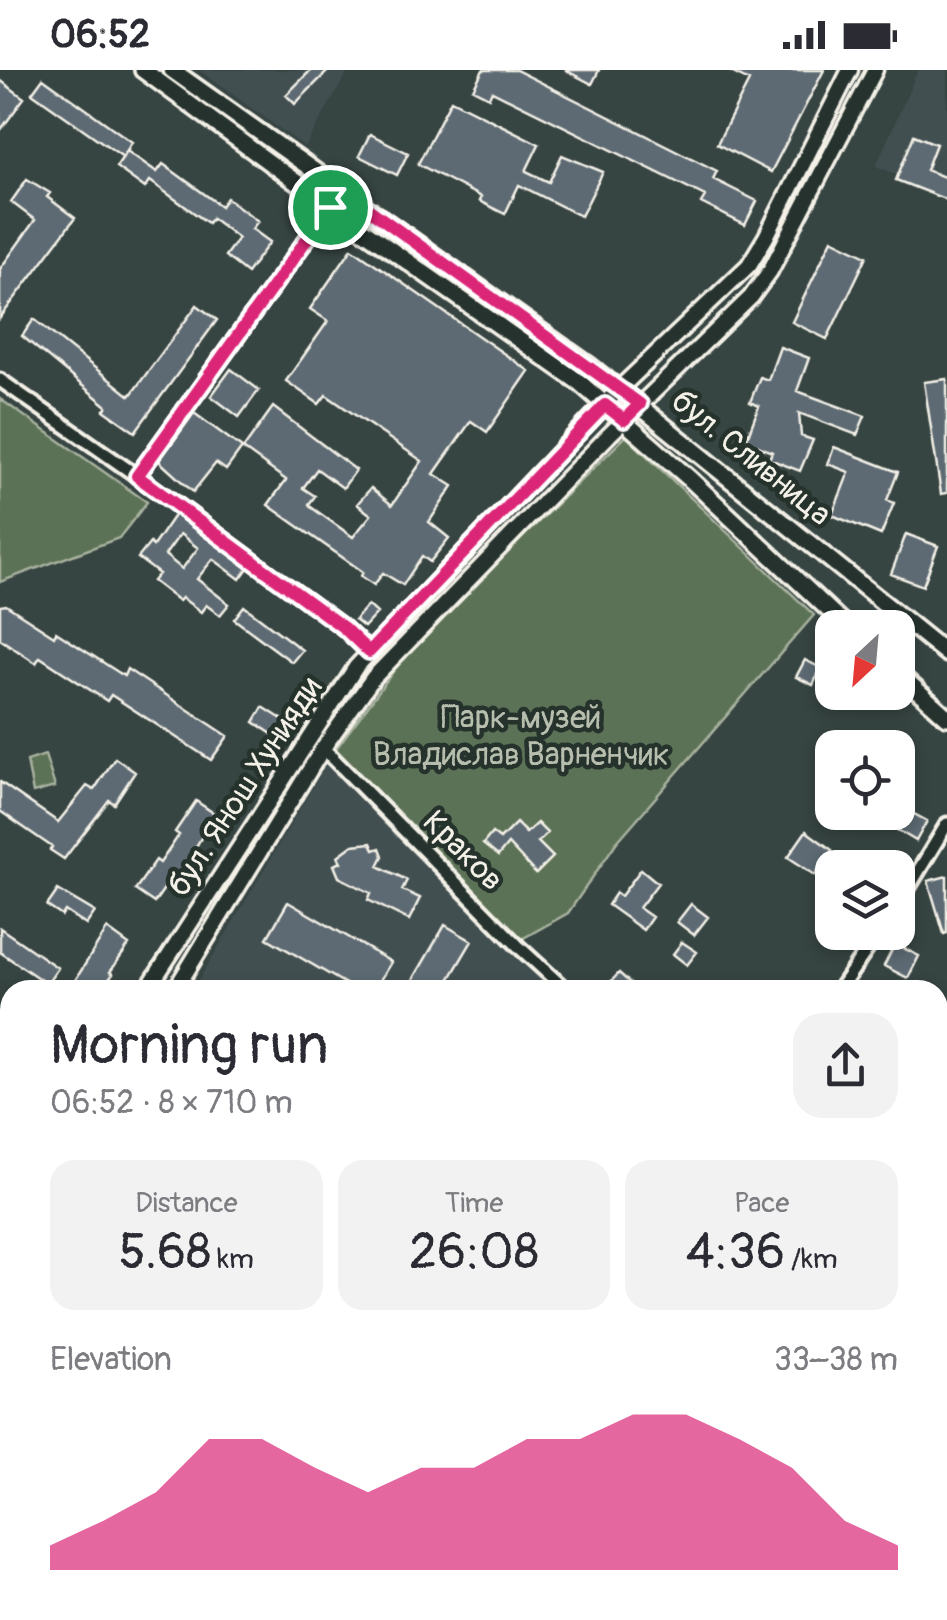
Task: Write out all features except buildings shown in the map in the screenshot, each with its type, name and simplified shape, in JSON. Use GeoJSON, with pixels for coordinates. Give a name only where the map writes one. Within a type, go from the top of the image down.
{"type":"FeatureCollection","features":[{"type":"Feature","properties":{"kind":"main road","name":"бул. Сливница"},"geometry":{"type":"LineString","coordinates":[[144,70],[330,207],[548,359],[624,420],[829,610]]}},
{"type":"Feature","properties":{"kind":"main road","name":"бул. Сливница"},"geometry":{"type":"LineString","coordinates":[[172,70],[620,388],[947,654]]}},
{"type":"Feature","properties":{"kind":"main road"},"geometry":{"type":"LineString","coordinates":[[915,689],[947,717]]}},
{"type":"Feature","properties":{"kind":"street","name":"бул. Янош Хунияди"},"geometry":{"type":"LineString","coordinates":[[154,980],[313,730],[369,652],[620,388],[749,264],[766,238],[850,70]]}},
{"type":"Feature","properties":{"kind":"street","name":"бул. Янош Хунияди"},"geometry":{"type":"LineString","coordinates":[[181,980],[323,748],[392,658],[751,296],[770,271],[876,70]]}},
{"type":"Feature","properties":{"kind":"street"},"geometry":{"type":"LineString","coordinates":[[137,476],[342,190]]}},
{"type":"Feature","properties":{"kind":"street"},"geometry":{"type":"LineString","coordinates":[[0,380],[344,628],[369,652]]}},
{"type":"Feature","properties":{"kind":"street","name":"Краков"},"geometry":{"type":"LineString","coordinates":[[323,748],[555,980]]}},
{"type":"Feature","properties":{"kind":"street"},"geometry":{"type":"LineString","coordinates":[[915,878],[947,824]]}},
{"type":"Feature","properties":{"kind":"street"},"geometry":{"type":"LineString","coordinates":[[846,980],[867,950]]}},
{"type":"Feature","properties":{"kind":"shaded area"},"geometry":{"type":"Polygon","coordinates":[[[199,70],[349,70],[305,147],[199,70]]]}},
{"type":"Feature","properties":{"kind":"shaded area"},"geometry":{"type":"Polygon","coordinates":[[[918,70],[947,70],[947,195],[876,166],[918,70]]]}},
{"type":"Feature","properties":{"kind":"shaded area"},"geometry":{"type":"Polygon","coordinates":[[[327,763],[544,980],[199,980],[327,763]]]}},
{"type":"Feature","properties":{"kind":"green space"},"geometry":{"type":"Polygon","coordinates":[[[0,399],[147,502],[119,538],[0,582],[0,399]]]}},
{"type":"Feature","properties":{"kind":"green space","name":"Парк-музей Владислав Варненчик"},"geometry":{"type":"Polygon","coordinates":[[[626,436],[814,615],[616,843],[568,913],[520,940],[335,750],[412,646],[626,436]]]}},
{"type":"Feature","properties":{"kind":"green space"},"geometry":{"type":"Polygon","coordinates":[[[45,755],[55,787],[33,793],[27,761],[45,755]]]}},
{"type":"Feature","properties":{"kind":"route"},"geometry":{"type":"LineString","coordinates":[[342,190],[640,404],[624,420],[605,405],[369,652],[344,628],[137,476],[330,207],[342,190]]}}]}
